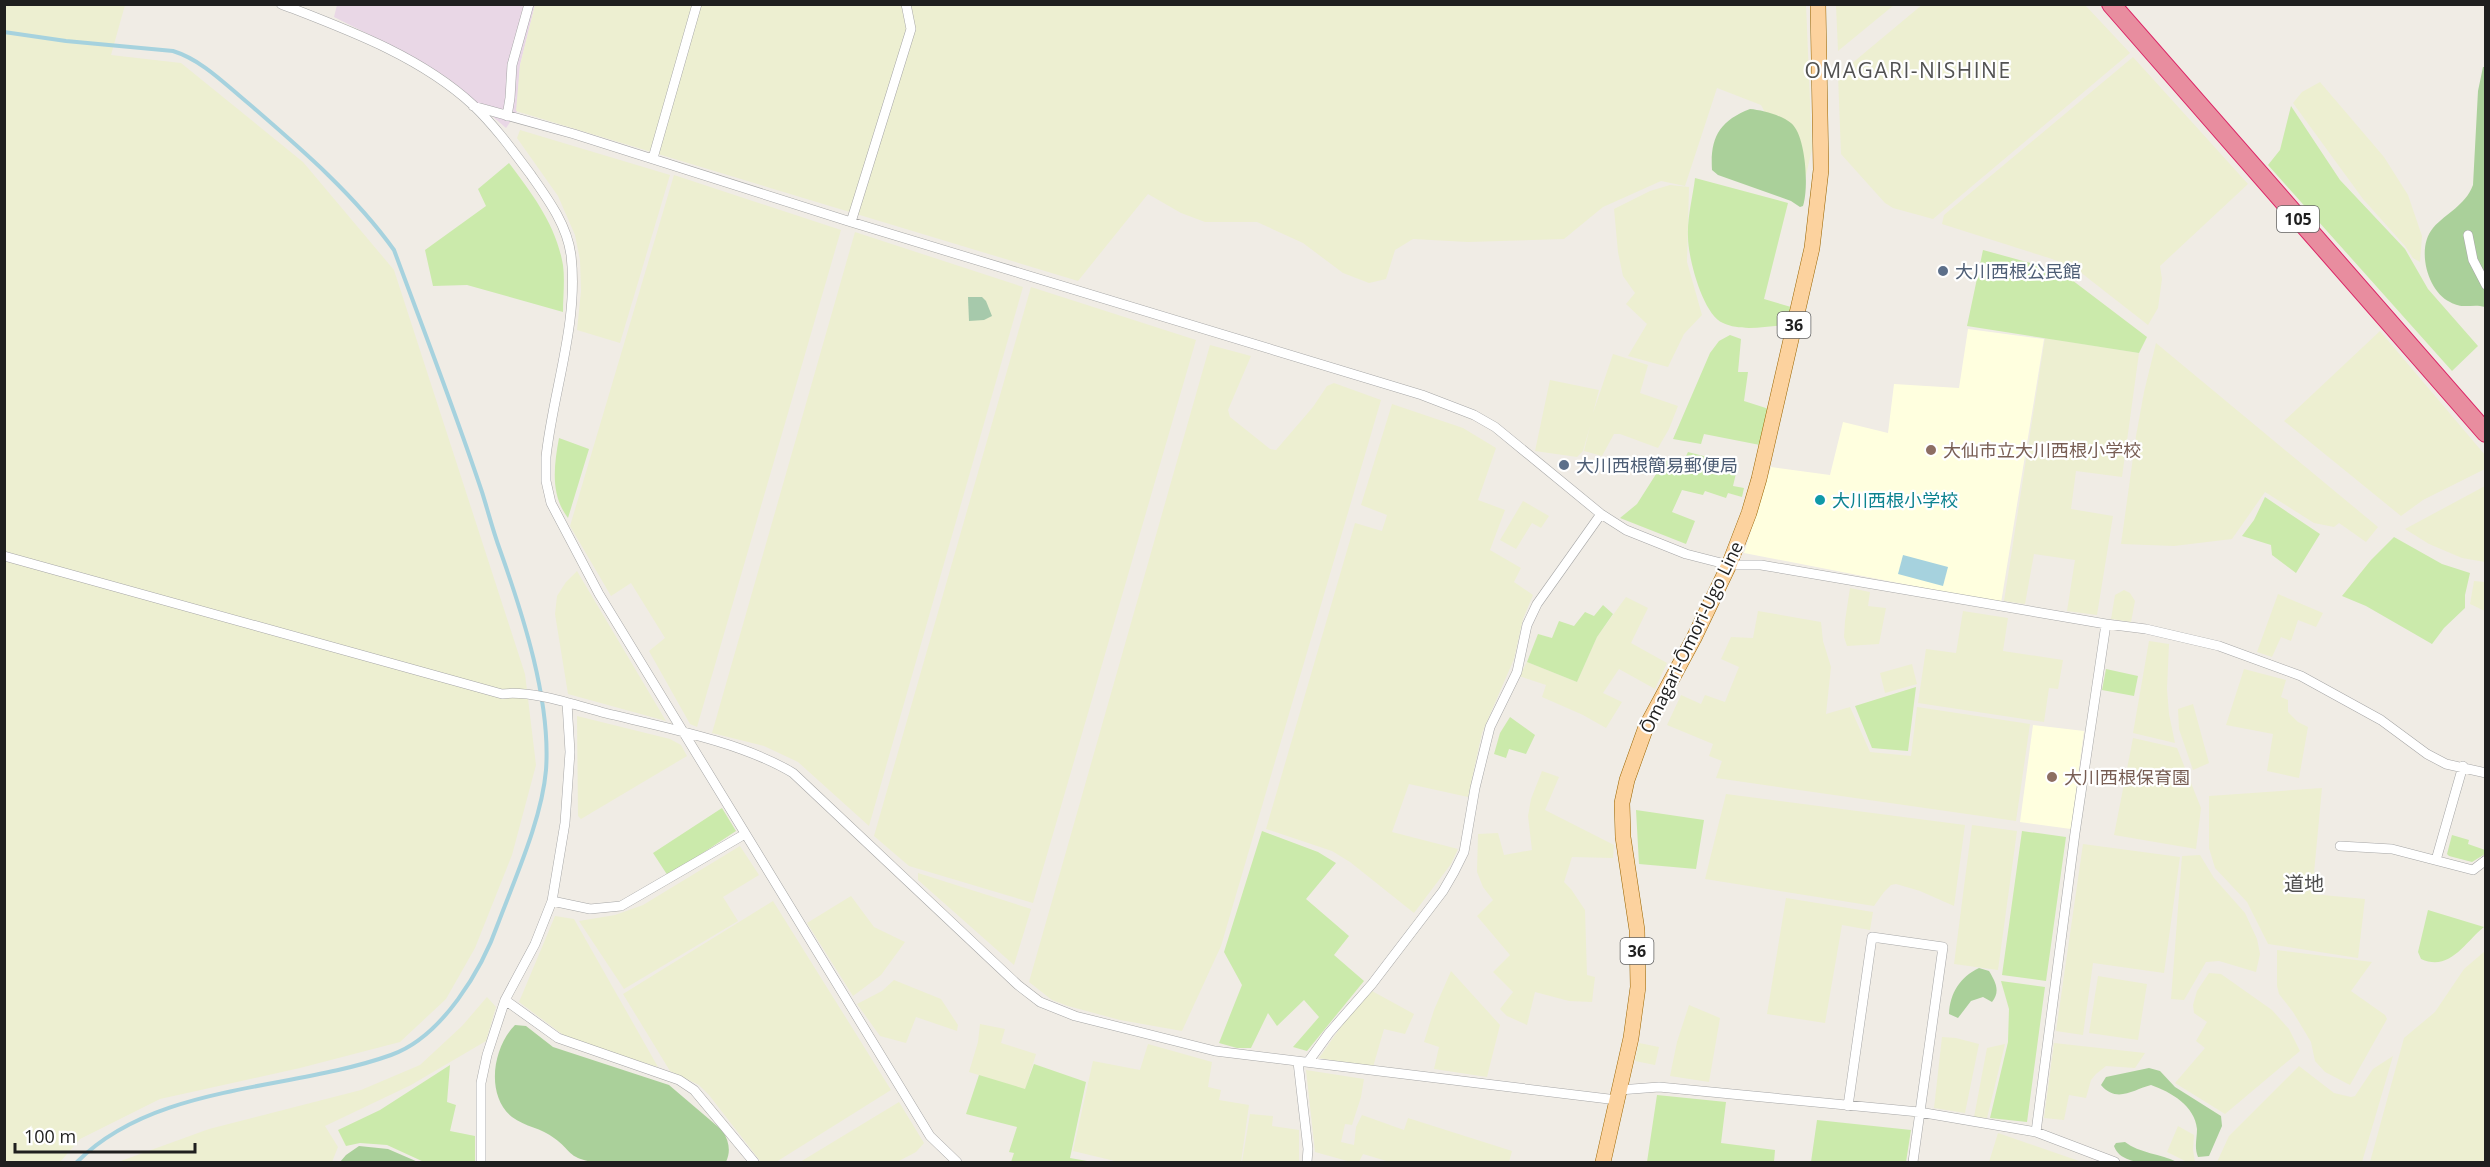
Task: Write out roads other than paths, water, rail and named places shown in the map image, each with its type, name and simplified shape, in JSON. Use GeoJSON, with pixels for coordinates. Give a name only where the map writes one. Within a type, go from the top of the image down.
{"type":"FeatureCollection","features":[{"type":"Feature","properties":{"kind":"highway","name":"105"},"geometry":{"type":"LineString","coordinates":[[2111,4],[2486,433]]}},
{"type":"Feature","properties":{"kind":"main road","name":"Ōmagari-Ōmori-Ugo Line"},"geometry":{"type":"LineString","coordinates":[[1603,1162],[1638,987],[1637,930],[1623,837],[1622,803],[1627,780],[1646,727],[1694,638],[1729,565],[1759,479],[1812,248],[1821,170],[1818,4]]}},
{"type":"Feature","properties":{"kind":"street"},"geometry":{"type":"LineString","coordinates":[[281,4],[331,23],[389,50],[436,77],[473,106],[513,151],[552,204],[571,254],[570,311],[546,458],[546,481],[551,503],[599,594],[930,1136],[957,1162]]}},
{"type":"Feature","properties":{"kind":"street"},"geometry":{"type":"LineString","coordinates":[[507,116],[512,65],[528,4]]}},
{"type":"Feature","properties":{"kind":"street"},"geometry":{"type":"LineString","coordinates":[[653,158],[697,4]]}},
{"type":"Feature","properties":{"kind":"street"},"geometry":{"type":"LineString","coordinates":[[851,222],[911,29],[906,4]]}},
{"type":"Feature","properties":{"kind":"street"},"geometry":{"type":"LineString","coordinates":[[473,106],[653,158],[851,222],[1108,298],[1432,399],[1474,415],[1495,428],[1601,514],[1626,530],[1686,554],[1729,565],[1761,565],[2146,629],[2219,646],[2301,676],[2381,720],[2427,754],[2446,764],[2486,773]]}},
{"type":"Feature","properties":{"kind":"street"},"geometry":{"type":"LineString","coordinates":[[2468,235],[2473,260],[2486,285]]}},
{"type":"Feature","properties":{"kind":"street"},"geometry":{"type":"LineString","coordinates":[[1307,1162],[1303,1062],[1372,984],[1443,891],[1454,872],[1464,852],[1475,788],[1490,727],[1517,672],[1527,626],[1537,604],[1601,514]]}},
{"type":"Feature","properties":{"kind":"street"},"geometry":{"type":"LineString","coordinates":[[4,556],[502,694],[515,692],[567,703],[754,753],[793,772],[1018,985],[1040,1002],[1075,1016],[1215,1052],[1618,1095],[1659,1087],[1919,1112],[2036,1132],[2115,1162]]}},
{"type":"Feature","properties":{"kind":"street"},"geometry":{"type":"LineString","coordinates":[[2036,1132],[2075,833],[2106,624]]}},
{"type":"Feature","properties":{"kind":"street"},"geometry":{"type":"LineString","coordinates":[[481,1162],[482,1072],[505,1000],[535,944],[552,901],[565,823],[570,752],[567,703]]}},
{"type":"Feature","properties":{"kind":"street"},"geometry":{"type":"LineString","coordinates":[[2436,860],[2463,766]]}},
{"type":"Feature","properties":{"kind":"street"},"geometry":{"type":"LineString","coordinates":[[552,901],[590,909],[621,906],[745,834]]}},
{"type":"Feature","properties":{"kind":"street"},"geometry":{"type":"LineString","coordinates":[[2340,846],[2392,849],[2474,870],[2486,860]]}},
{"type":"Feature","properties":{"kind":"street"},"geometry":{"type":"LineString","coordinates":[[1848,1106],[1872,937],[1943,947],[1913,1162]]}},
{"type":"Feature","properties":{"kind":"street"},"geometry":{"type":"LineString","coordinates":[[505,1000],[558,1038],[679,1080],[694,1090],[754,1162]]}},
{"type":"Feature","properties":{"kind":"water"},"geometry":{"type":"Polygon","coordinates":[[[1903,555],[1948,567],[1943,586],[1898,574],[1903,555]]]}},
{"type":"Feature","properties":{"kind":"waterway"},"geometry":{"type":"LineString","coordinates":[[4,32],[66,41],[173,51],[194,60],[222,81],[306,155],[344,191],[378,229],[394,250],[450,401],[518,602],[540,687],[546,743],[546,770],[539,808],[492,940],[458,1000],[427,1033],[410,1046],[391,1055],[352,1067],[226,1092],[184,1103],[145,1117],[109,1136],[77,1162]]}},
{"type":"Feature","properties":{"kind":"place","name":"大川西根公民館"},"geometry":{"type":"Point","coordinates":[1943,271]}},
{"type":"Feature","properties":{"kind":"place","name":"大仙市立大川西根小学校"},"geometry":{"type":"Point","coordinates":[1931,450]}},
{"type":"Feature","properties":{"kind":"place","name":"大川西根簡易郵便局"},"geometry":{"type":"Point","coordinates":[1564,465]}},
{"type":"Feature","properties":{"kind":"place","name":"大川西根小学校"},"geometry":{"type":"Point","coordinates":[1820,500]}},
{"type":"Feature","properties":{"kind":"place","name":"大川西根保育園"},"geometry":{"type":"Point","coordinates":[2052,777]}},
{"type":"Feature","properties":{"kind":"district","name":"OMAGARI-NISHINE"},"geometry":{"type":"Point","coordinates":[1908,70]}},
{"type":"Feature","properties":{"kind":"district","name":"道地"},"geometry":{"type":"Point","coordinates":[2304,883]}}]}
